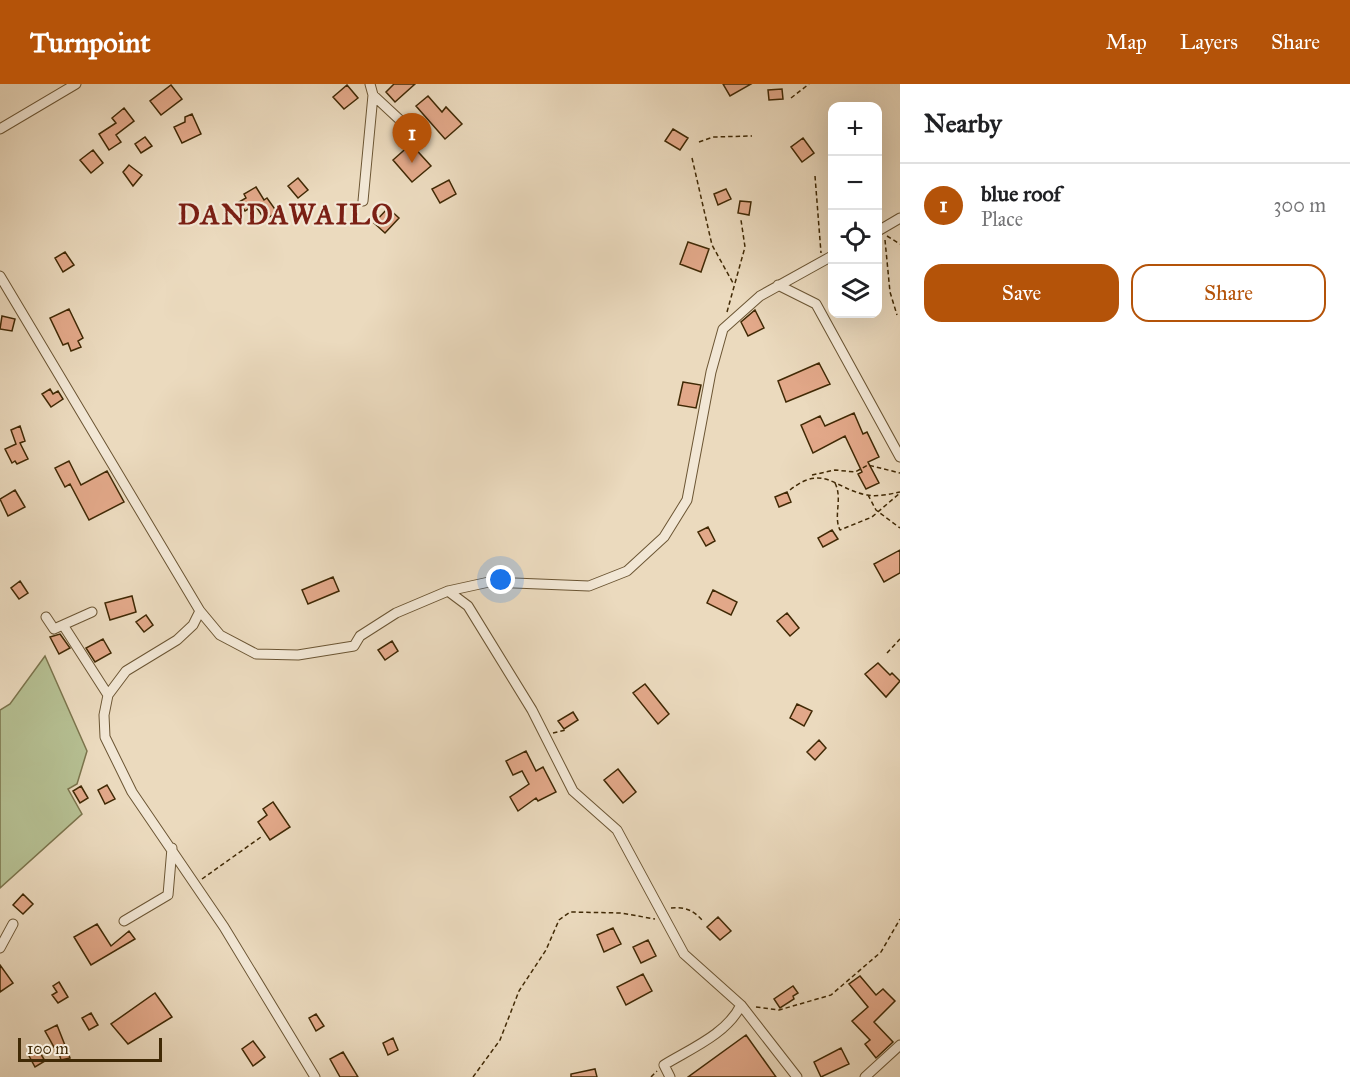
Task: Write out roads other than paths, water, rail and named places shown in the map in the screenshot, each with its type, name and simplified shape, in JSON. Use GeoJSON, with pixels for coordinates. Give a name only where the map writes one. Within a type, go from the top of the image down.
{"type":"FeatureCollection","features":[{"type":"Feature","properties":{"kind":"street"},"geometry":{"type":"LineString","coordinates":[[0,129],[76,84]]}},
{"type":"Feature","properties":{"kind":"street"},"geometry":{"type":"LineString","coordinates":[[363,201],[373,95],[370,84]]}},
{"type":"Feature","properties":{"kind":"street"},"geometry":{"type":"LineString","coordinates":[[373,95],[415,134]]}},
{"type":"Feature","properties":{"kind":"street"},"geometry":{"type":"LineString","coordinates":[[882,229],[900,218]]}},
{"type":"Feature","properties":{"kind":"street"},"geometry":{"type":"LineString","coordinates":[[0,276],[200,610],[220,635],[256,654],[298,655],[354,646],[360,636],[396,613],[448,591],[489,582],[589,586],[627,571],[664,537],[687,500],[711,372],[723,329],[760,296],[828,259]]}},
{"type":"Feature","properties":{"kind":"street"},"geometry":{"type":"LineString","coordinates":[[778,285],[816,304],[900,457]]}},
{"type":"Feature","properties":{"kind":"street"},"geometry":{"type":"LineString","coordinates":[[448,591],[468,606],[532,710],[573,791],[617,830],[684,954],[741,1005],[798,1077]]}},
{"type":"Feature","properties":{"kind":"street"},"geometry":{"type":"LineString","coordinates":[[200,610],[193,625],[154,655],[126,671],[108,695],[104,715],[105,737],[112,756],[132,792],[224,927],[315,1077]]}},
{"type":"Feature","properties":{"kind":"street"},"geometry":{"type":"LineString","coordinates":[[46,617],[54,629],[92,612]]}},
{"type":"Feature","properties":{"kind":"street"},"geometry":{"type":"LineString","coordinates":[[63,625],[108,695]]}},
{"type":"Feature","properties":{"kind":"street"},"geometry":{"type":"LineString","coordinates":[[124,921],[168,895],[172,848]]}},
{"type":"Feature","properties":{"kind":"street"},"geometry":{"type":"LineString","coordinates":[[0,948],[13,924]]}},
{"type":"Feature","properties":{"kind":"street"},"geometry":{"type":"LineString","coordinates":[[670,1077],[664,1065],[734,1018],[741,1005]]}},
{"type":"Feature","properties":{"kind":"street"},"geometry":{"type":"LineString","coordinates":[[865,1077],[900,1045]]}},
{"type":"Feature","properties":{"kind":"place","name":"blue roof"},"geometry":{"type":"Point","coordinates":[412,163]}},
{"type":"Feature","properties":{"kind":"district","name":"DANDAWAILO"},"geometry":{"type":"Point","coordinates":[286,214]}}]}
